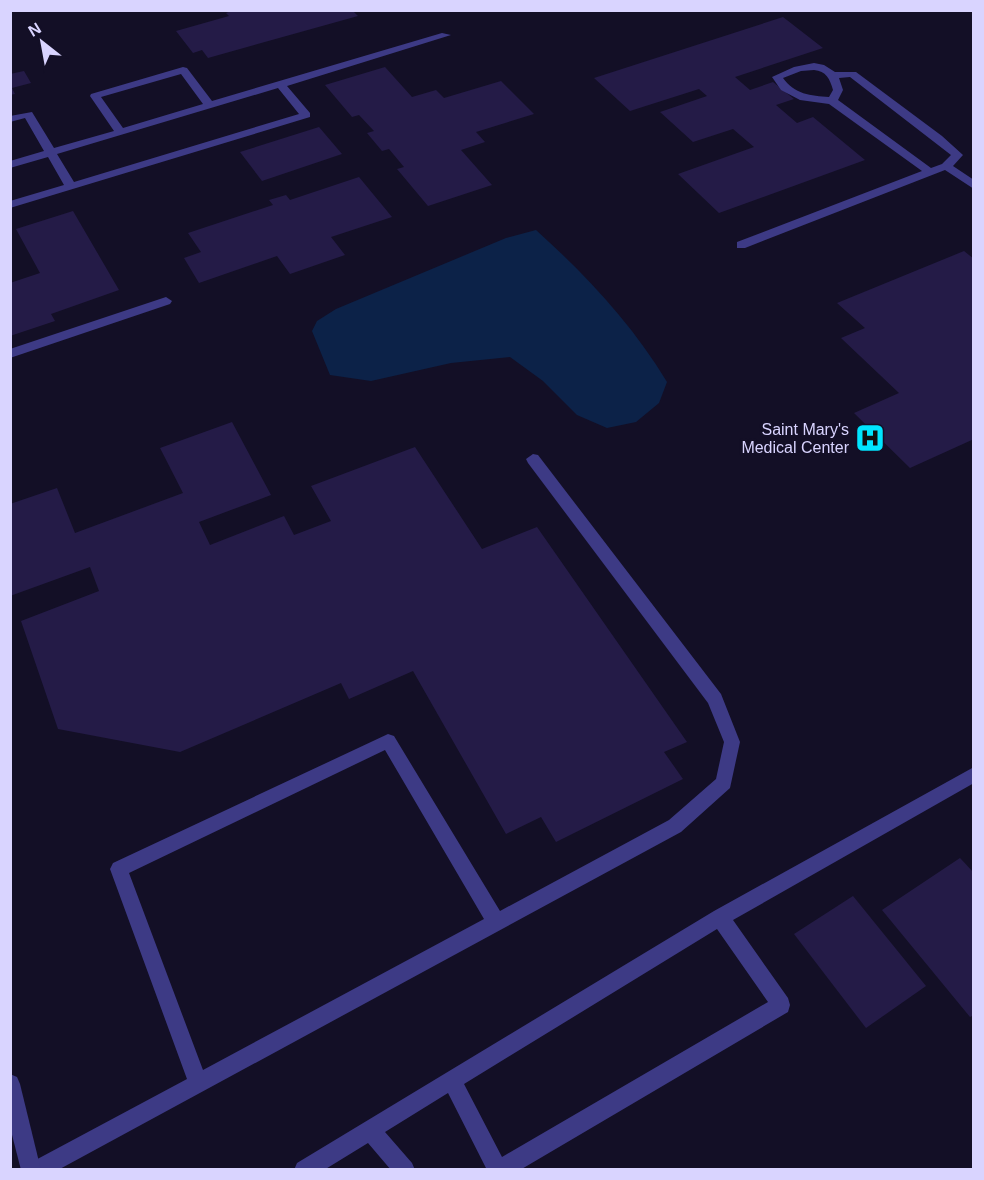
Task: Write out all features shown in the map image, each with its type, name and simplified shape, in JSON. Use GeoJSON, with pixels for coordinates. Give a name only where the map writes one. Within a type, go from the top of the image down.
{"type":"FeatureCollection","features":[{"type":"Feature","properties":{"kind":"street"},"geometry":{"type":"LineString","coordinates":[[10,165],[446,35]]}},
{"type":"Feature","properties":{"kind":"street"},"geometry":{"type":"LineString","coordinates":[[741,245],[946,166],[957,155],[938,138],[852,74],[833,75],[822,69],[795,68],[777,77],[785,88],[804,98],[832,101],[930,172]]}},
{"type":"Feature","properties":{"kind":"street"},"geometry":{"type":"LineString","coordinates":[[120,133],[95,96],[183,70],[210,106]]}},
{"type":"Feature","properties":{"kind":"street"},"geometry":{"type":"LineString","coordinates":[[832,101],[838,90],[833,75]]}},
{"type":"Feature","properties":{"kind":"street"},"geometry":{"type":"LineString","coordinates":[[10,205],[306,115],[281,85]]}},
{"type":"Feature","properties":{"kind":"street"},"geometry":{"type":"LineString","coordinates":[[10,119],[28,114],[71,187]]}},
{"type":"Feature","properties":{"kind":"street"},"geometry":{"type":"LineString","coordinates":[[946,166],[974,186]]}},
{"type":"Feature","properties":{"kind":"street"},"geometry":{"type":"LineString","coordinates":[[10,354],[166,301]]}},
{"type":"Feature","properties":{"kind":"street"},"geometry":{"type":"LineString","coordinates":[[37,1170],[675,826],[724,783],[732,742],[715,699],[533,459]]}},
{"type":"Feature","properties":{"kind":"street"},"geometry":{"type":"LineString","coordinates":[[198,1083],[119,869],[388,741],[496,922]]}},
{"type":"Feature","properties":{"kind":"street"},"geometry":{"type":"LineString","coordinates":[[304,1170],[720,917],[974,774]]}},
{"type":"Feature","properties":{"kind":"street"},"geometry":{"type":"LineString","coordinates":[[452,1080],[499,1170],[781,1005],[720,917]]}},
{"type":"Feature","properties":{"kind":"street"},"geometry":{"type":"LineString","coordinates":[[10,1084],[31,1170]]}},
{"type":"Feature","properties":{"kind":"street"},"geometry":{"type":"LineString","coordinates":[[370,1130],[405,1170]]}},
{"type":"Feature","properties":{"kind":"water"},"geometry":{"type":"Polygon","coordinates":[[[536,230],[607,301],[639,340],[667,382],[659,403],[636,422],[607,428],[577,415],[543,381],[510,357],[451,363],[371,381],[330,375],[312,331],[317,321],[336,309],[506,238],[536,230]]]}},
{"type":"Feature","properties":{"kind":"building"},"geometry":{"type":"Polygon","coordinates":[[[234,10],[352,10],[358,16],[208,58],[202,50],[193,53],[176,31],[229,16],[226,13],[234,10]]]}},
{"type":"Feature","properties":{"kind":"building"},"geometry":{"type":"Polygon","coordinates":[[[783,17],[823,48],[735,77],[750,90],[773,82],[794,99],[776,105],[797,123],[813,117],[865,160],[719,213],[678,174],[754,147],[733,129],[693,142],[660,112],[707,96],[699,89],[630,111],[594,78],[783,17]]]}},
{"type":"Feature","properties":{"kind":"building"},"geometry":{"type":"Polygon","coordinates":[[[385,67],[412,97],[436,90],[444,98],[501,81],[534,114],[476,132],[485,142],[461,150],[492,185],[428,206],[397,169],[404,167],[389,149],[382,151],[367,133],[374,131],[359,115],[352,117],[325,85],[385,67]]]}},
{"type":"Feature","properties":{"kind":"building"},"geometry":{"type":"Polygon","coordinates":[[[24,71],[31,83],[12,88],[15,94],[10,95],[10,74],[24,71]]]}},
{"type":"Feature","properties":{"kind":"building"},"geometry":{"type":"Polygon","coordinates":[[[319,127],[342,154],[262,181],[240,152],[319,127]]]}},
{"type":"Feature","properties":{"kind":"building"},"geometry":{"type":"Polygon","coordinates":[[[359,177],[392,217],[331,237],[345,255],[290,274],[277,256],[199,283],[184,258],[201,252],[188,233],[273,205],[269,200],[286,195],[290,200],[359,177]]]}},
{"type":"Feature","properties":{"kind":"building"},"geometry":{"type":"Polygon","coordinates":[[[73,211],[119,290],[51,314],[55,321],[10,336],[10,283],[40,273],[16,229],[73,211]]]}},
{"type":"Feature","properties":{"kind":"building"},"geometry":{"type":"Polygon","coordinates":[[[964,251],[974,259],[974,439],[910,468],[854,413],[899,393],[841,338],[865,328],[837,303],[964,251]]]}},
{"type":"Feature","properties":{"kind":"building"},"geometry":{"type":"Polygon","coordinates":[[[232,422],[271,495],[199,522],[210,545],[284,516],[294,535],[331,521],[311,486],[415,447],[482,549],[537,527],[687,742],[664,752],[683,779],[556,842],[541,817],[506,834],[413,671],[349,699],[341,683],[180,752],[58,729],[21,621],[99,591],[90,567],[10,596],[10,504],[57,488],[75,533],[183,493],[160,448],[232,422]]]}},
{"type":"Feature","properties":{"kind":"building"},"geometry":{"type":"Polygon","coordinates":[[[960,858],[974,873],[974,1015],[970,1017],[882,910],[960,858]]]}},
{"type":"Feature","properties":{"kind":"building"},"geometry":{"type":"Polygon","coordinates":[[[853,896],[926,986],[866,1028],[794,934],[853,896]]]}},
{"type":"Feature","properties":{"kind":"place","name":"Saint Mary's Medical Center"},"geometry":{"type":"Point","coordinates":[870,438]}}]}
